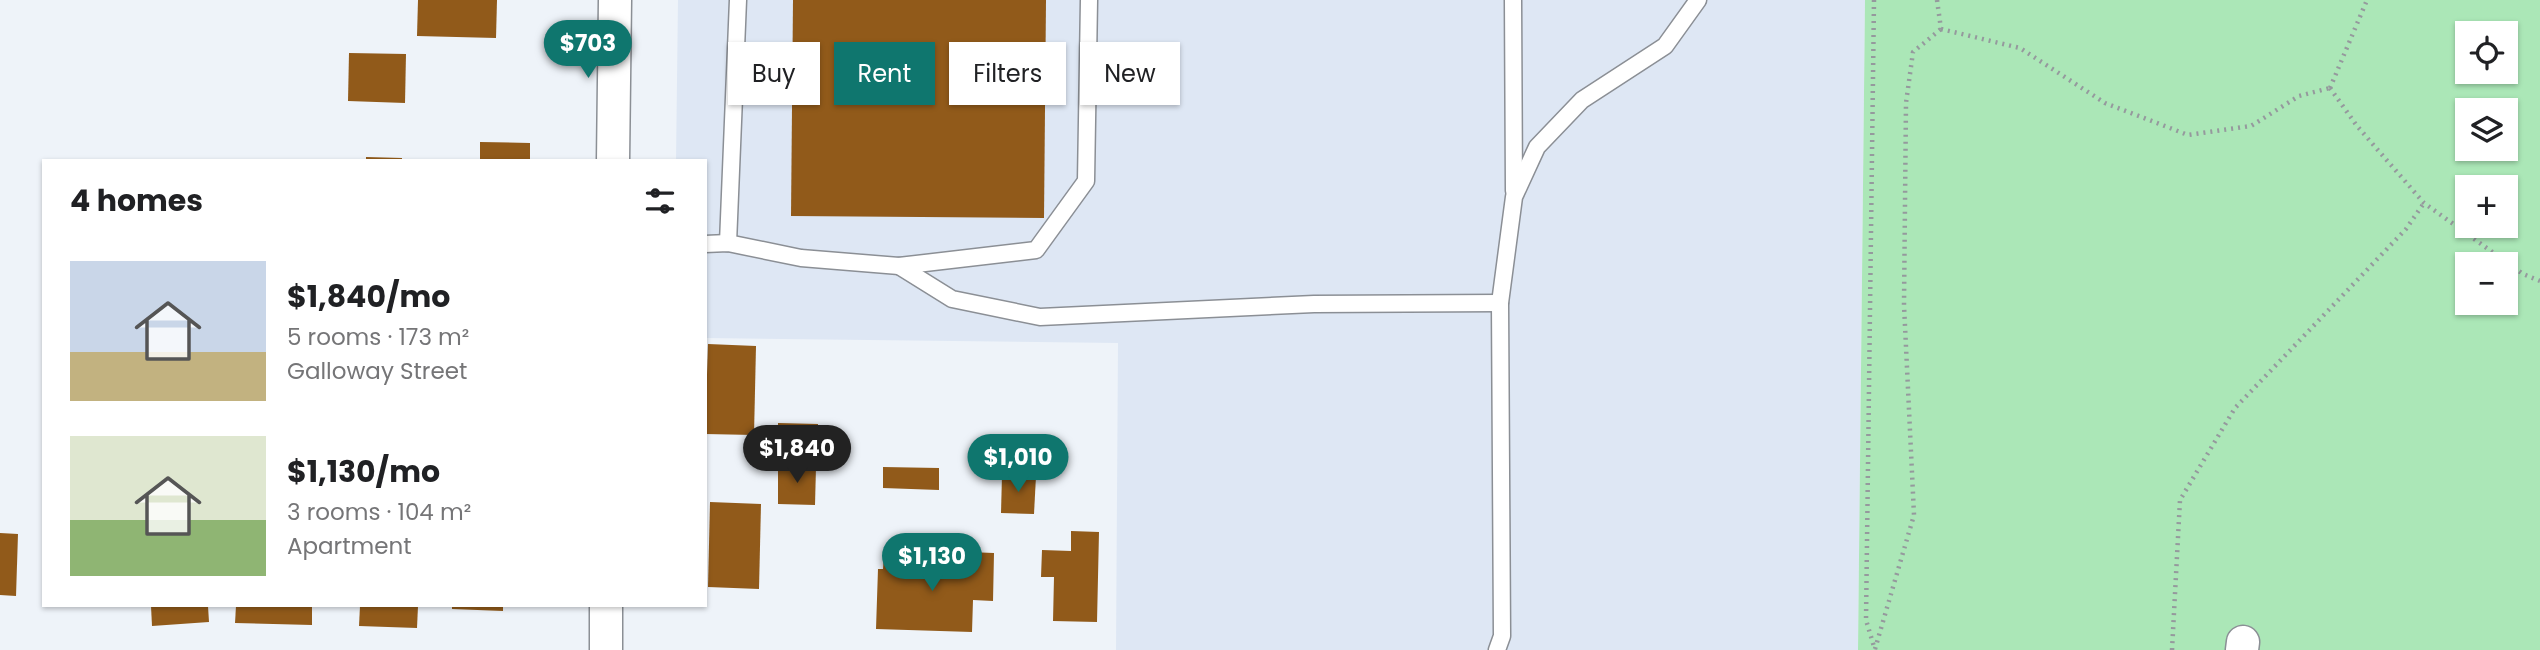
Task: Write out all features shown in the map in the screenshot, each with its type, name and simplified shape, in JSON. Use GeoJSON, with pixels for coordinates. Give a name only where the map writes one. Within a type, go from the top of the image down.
{"type":"FeatureCollection","features":[{"type":"Feature","properties":{"kind":"street"},"geometry":{"type":"LineString","coordinates":[[613,159],[615,0]]}},
{"type":"Feature","properties":{"kind":"street"},"geometry":{"type":"LineString","coordinates":[[606,607],[606,650]]}},
{"type":"Feature","properties":{"kind":"lane"},"geometry":{"type":"LineString","coordinates":[[728,243],[738,0]]}},
{"type":"Feature","properties":{"kind":"lane"},"geometry":{"type":"LineString","coordinates":[[707,244],[728,243],[801,258],[899,266],[1036,250],[1086,181],[1089,0]]}},
{"type":"Feature","properties":{"kind":"lane"},"geometry":{"type":"LineString","coordinates":[[1497,650],[1502,636],[1500,303],[1514,197],[1513,0]]}},
{"type":"Feature","properties":{"kind":"lane"},"geometry":{"type":"LineString","coordinates":[[1514,197],[1537,147],[1582,100],[1665,46],[1698,0]]}},
{"type":"Feature","properties":{"kind":"lane"},"geometry":{"type":"LineString","coordinates":[[899,266],[953,299],[1040,317],[1314,304],[1500,303]]}},
{"type":"Feature","properties":{"kind":"path"},"geometry":{"type":"LineString","coordinates":[[1874,0],[1866,620],[1875,650],[1914,515],[1904,305],[1906,103],[1913,52],[1941,29]]}},
{"type":"Feature","properties":{"kind":"path"},"geometry":{"type":"LineString","coordinates":[[1937,0],[1941,29]]}},
{"type":"Feature","properties":{"kind":"path"},"geometry":{"type":"LineString","coordinates":[[2330,88],[2367,0]]}},
{"type":"Feature","properties":{"kind":"path"},"geometry":{"type":"LineString","coordinates":[[1941,29],[2020,48],[2105,103],[2188,135],[2251,126],[2299,96],[2330,88]]}},
{"type":"Feature","properties":{"kind":"path"},"geometry":{"type":"LineString","coordinates":[[2330,88],[2357,126],[2424,204],[2524,274],[2540,281]]}},
{"type":"Feature","properties":{"kind":"path"},"geometry":{"type":"LineString","coordinates":[[2172,650],[2180,500],[2235,408],[2406,229],[2424,204]]}},
{"type":"Feature","properties":{"kind":"shaded area"},"geometry":{"type":"Polygon","coordinates":[[[678,0],[1865,0],[1858,650],[1116,650],[1118,343],[707,338],[707,159],[676,159],[678,0]]]}},
{"type":"Feature","properties":{"kind":"green space"},"geometry":{"type":"Polygon","coordinates":[[[1865,0],[2540,0],[2540,650],[1858,650],[1865,0]]]}},
{"type":"Feature","properties":{"kind":"building"},"geometry":{"type":"Polygon","coordinates":[[[418,0],[497,0],[496,38],[417,36],[418,0]]]}},
{"type":"Feature","properties":{"kind":"building"},"geometry":{"type":"Polygon","coordinates":[[[793,0],[1046,0],[1046,42],[949,42],[949,105],[1045,105],[1044,218],[791,216],[792,105],[820,105],[820,42],[793,42],[793,0]]]}},
{"type":"Feature","properties":{"kind":"building"},"geometry":{"type":"Polygon","coordinates":[[[349,53],[406,54],[405,103],[348,101],[349,53]]]}},
{"type":"Feature","properties":{"kind":"building"},"geometry":{"type":"Polygon","coordinates":[[[480,142],[530,143],[530,159],[480,159],[480,142]]]}},
{"type":"Feature","properties":{"kind":"building"},"geometry":{"type":"Polygon","coordinates":[[[366,157],[402,158],[402,159],[366,157]]]}},
{"type":"Feature","properties":{"kind":"building"},"geometry":{"type":"Polygon","coordinates":[[[708,344],[756,346],[754,435],[707,434],[708,344]]]}},
{"type":"Feature","properties":{"kind":"building"},"geometry":{"type":"Polygon","coordinates":[[[778,423],[818,424],[817,463],[778,461],[778,423]]]}},
{"type":"Feature","properties":{"kind":"building"},"geometry":{"type":"Polygon","coordinates":[[[778,466],[816,467],[815,505],[778,504],[778,466]]]}},
{"type":"Feature","properties":{"kind":"building"},"geometry":{"type":"Polygon","coordinates":[[[883,467],[939,468],[939,490],[883,488],[883,467]]]}},
{"type":"Feature","properties":{"kind":"building"},"geometry":{"type":"Polygon","coordinates":[[[1002,475],[1036,476],[1034,514],[1001,513],[1002,475]]]}},
{"type":"Feature","properties":{"kind":"building"},"geometry":{"type":"Polygon","coordinates":[[[710,502],[761,504],[759,589],[708,587],[710,502]]]}},
{"type":"Feature","properties":{"kind":"building"},"geometry":{"type":"Polygon","coordinates":[[[1071,531],[1099,532],[1097,622],[1053,621],[1054,577],[1041,577],[1042,550],[1071,551],[1071,531]]]}},
{"type":"Feature","properties":{"kind":"building"},"geometry":{"type":"Polygon","coordinates":[[[0,533],[18,534],[16,596],[0,595],[0,533]]]}},
{"type":"Feature","properties":{"kind":"building"},"geometry":{"type":"Polygon","coordinates":[[[968,552],[994,553],[993,601],[973,600],[972,632],[876,629],[878,569],[883,569],[884,555],[941,557],[940,571],[967,572],[968,552]]]}},
{"type":"Feature","properties":{"kind":"building"},"geometry":{"type":"Polygon","coordinates":[[[151,607],[208,607],[209,622],[152,626],[151,607]]]}},
{"type":"Feature","properties":{"kind":"building"},"geometry":{"type":"Polygon","coordinates":[[[236,607],[312,607],[312,625],[235,623],[236,607]]]}},
{"type":"Feature","properties":{"kind":"building"},"geometry":{"type":"Polygon","coordinates":[[[360,607],[418,607],[417,628],[359,626],[360,607]]]}},
{"type":"Feature","properties":{"kind":"building"},"geometry":{"type":"Polygon","coordinates":[[[503,607],[503,611],[452,609],[503,607]]]}}]}
